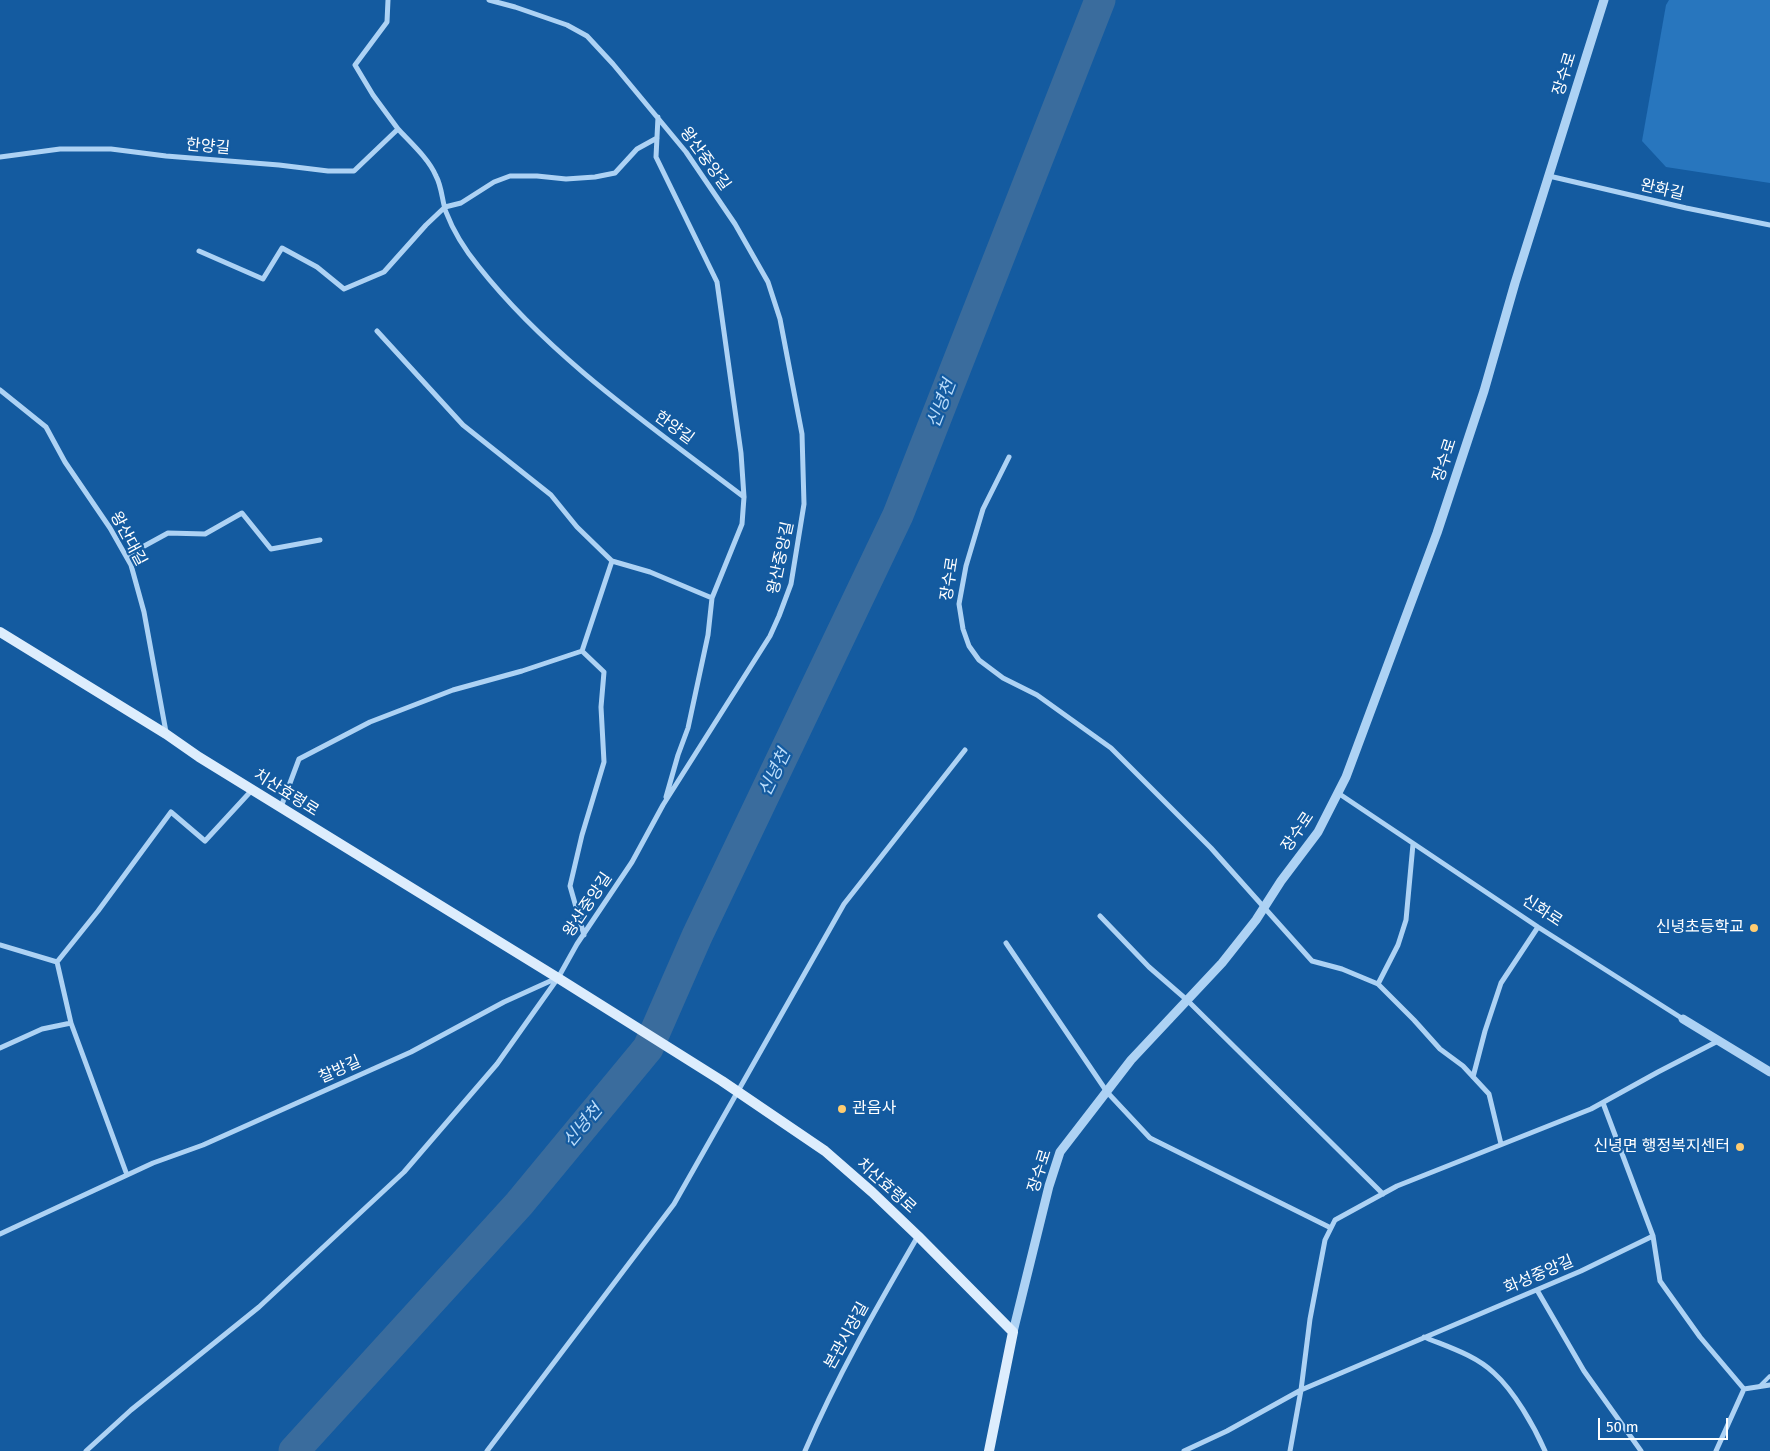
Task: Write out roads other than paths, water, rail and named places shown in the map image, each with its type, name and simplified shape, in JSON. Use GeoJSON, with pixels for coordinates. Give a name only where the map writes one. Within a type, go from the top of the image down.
{"type":"FeatureCollection","features":[{"type":"Feature","properties":{"kind":"main road","name":"치산효령로"},"geometry":{"type":"LineString","coordinates":[[0,632],[722,1081],[825,1151],[918,1236],[1013,1332]]}},
{"type":"Feature","properties":{"kind":"main road","name":"장수로"},"geometry":{"type":"LineString","coordinates":[[989,1451],[1013,1332]]}},
{"type":"Feature","properties":{"kind":"street","name":"한양길"},"geometry":{"type":"LineString","coordinates":[[388,0],[387,22],[355,65],[372,95],[398,129],[416,148],[436,176],[445,207],[464,248],[492,284],[533,326],[641,420],[744,497]]}},
{"type":"Feature","properties":{"kind":"street","name":"왕산중앙길"},"geometry":{"type":"LineString","coordinates":[[86,1451],[131,1410],[259,1307],[404,1172],[497,1064],[558,978],[584,934],[632,862],[663,805],[770,636],[791,584],[804,504],[802,434],[780,320],[768,282],[735,224],[686,152],[587,36],[567,25],[514,6],[489,0]]}},
{"type":"Feature","properties":{"kind":"street","name":"장수로"},"geometry":{"type":"LineString","coordinates":[[1013,1332],[1049,1186],[1060,1152],[1131,1060],[1222,963],[1318,832],[1346,778],[1437,533],[1484,391],[1515,283],[1604,0]]}},
{"type":"Feature","properties":{"kind":"street","name":"왕산중앙길"},"geometry":{"type":"LineString","coordinates":[[658,117],[656,157],[717,282],[741,453],[744,497]]}},
{"type":"Feature","properties":{"kind":"street","name":"한양길"},"geometry":{"type":"LineString","coordinates":[[0,157],[60,149],[111,149],[328,171],[354,171],[398,129]]}},
{"type":"Feature","properties":{"kind":"street"},"geometry":{"type":"LineString","coordinates":[[199,251],[263,279],[282,248],[317,267],[344,289],[384,272],[426,224],[445,207],[461,202],[494,182],[510,176],[566,179],[595,177],[615,172],[637,149],[657,138]]}},
{"type":"Feature","properties":{"kind":"street","name":"완화길"},"geometry":{"type":"LineString","coordinates":[[1549,176],[1770,226]]}},
{"type":"Feature","properties":{"kind":"street"},"geometry":{"type":"LineString","coordinates":[[376,331],[463,425],[550,495],[577,527],[612,561],[650,572],[712,598]]}},
{"type":"Feature","properties":{"kind":"street","name":"왕산대길"},"geometry":{"type":"LineString","coordinates":[[0,390],[46,427],[65,462],[110,528],[131,564],[144,612],[166,734]]}},
{"type":"Feature","properties":{"kind":"street","name":"장수로"},"geometry":{"type":"LineString","coordinates":[[1009,457],[984,509],[966,566],[959,604],[963,629],[969,646],[979,660],[1003,678],[1038,695],[1111,748],[1210,848],[1312,961],[1342,969],[1378,984],[1414,1020],[1440,1050],[1463,1066],[1489,1094],[1501,1144]]}},
{"type":"Feature","properties":{"kind":"street"},"geometry":{"type":"LineString","coordinates":[[663,805],[688,728],[708,635],[712,598],[742,524],[744,497]]}},
{"type":"Feature","properties":{"kind":"street"},"geometry":{"type":"LineString","coordinates":[[126,556],[168,533],[205,534],[242,513],[271,549],[320,540]]}},
{"type":"Feature","properties":{"kind":"street"},"geometry":{"type":"LineString","coordinates":[[582,651],[612,561]]}},
{"type":"Feature","properties":{"kind":"street"},"geometry":{"type":"LineString","coordinates":[[280,807],[299,758],[370,722],[453,690],[522,671],[582,651]]}},
{"type":"Feature","properties":{"kind":"street"},"geometry":{"type":"LineString","coordinates":[[582,651],[604,672],[601,707],[604,762],[582,835],[570,886],[584,934]]}},
{"type":"Feature","properties":{"kind":"street"},"geometry":{"type":"LineString","coordinates":[[487,1451],[674,1204],[844,904],[965,750]]}},
{"type":"Feature","properties":{"kind":"street"},"geometry":{"type":"LineString","coordinates":[[57,962],[98,911],[172,812],[204,841],[252,790]]}},
{"type":"Feature","properties":{"kind":"street","name":"신화로"},"geometry":{"type":"LineString","coordinates":[[1338,794],[1538,927],[1683,1019]]}},
{"type":"Feature","properties":{"kind":"street"},"geometry":{"type":"LineString","coordinates":[[1378,984],[1398,945],[1406,920],[1413,844]]}},
{"type":"Feature","properties":{"kind":"street"},"geometry":{"type":"LineString","coordinates":[[1100,916],[1149,967],[1188,1000],[1383,1194]]}},
{"type":"Feature","properties":{"kind":"street"},"geometry":{"type":"LineString","coordinates":[[1473,1077],[1485,1031],[1501,983],[1538,927]]}},
{"type":"Feature","properties":{"kind":"street"},"geometry":{"type":"LineString","coordinates":[[1006,943],[1107,1092],[1150,1138],[1332,1228]]}},
{"type":"Feature","properties":{"kind":"street"},"geometry":{"type":"LineString","coordinates":[[0,945],[57,962]]}},
{"type":"Feature","properties":{"kind":"street"},"geometry":{"type":"LineString","coordinates":[[57,962],[70,1024],[127,1175]]}},
{"type":"Feature","properties":{"kind":"street","name":"찰방길"},"geometry":{"type":"LineString","coordinates":[[0,1234],[153,1163],[203,1145],[411,1052],[504,1002],[558,978]]}},
{"type":"Feature","properties":{"kind":"street"},"geometry":{"type":"LineString","coordinates":[[1683,1019],[1770,1072]]}},
{"type":"Feature","properties":{"kind":"street"},"geometry":{"type":"LineString","coordinates":[[0,1048],[42,1030],[70,1024]]}},
{"type":"Feature","properties":{"kind":"street"},"geometry":{"type":"LineString","coordinates":[[1290,1451],[1301,1390],[1312,1309],[1325,1240],[1336,1220],[1398,1186],[1591,1109],[1719,1040]]}},
{"type":"Feature","properties":{"kind":"street"},"geometry":{"type":"LineString","coordinates":[[1603,1102],[1653,1236],[1660,1281],[1700,1337],[1744,1389]]}},
{"type":"Feature","properties":{"kind":"street","name":"본관시장길"},"geometry":{"type":"LineString","coordinates":[[804,1451],[855,1345],[918,1236]]}},
{"type":"Feature","properties":{"kind":"street","name":"화성중앙길"},"geometry":{"type":"LineString","coordinates":[[1184,1451],[1227,1431],[1301,1390],[1581,1271],[1653,1236]]}},
{"type":"Feature","properties":{"kind":"street"},"geometry":{"type":"LineString","coordinates":[[1537,1290],[1584,1371],[1641,1451]]}},
{"type":"Feature","properties":{"kind":"street"},"geometry":{"type":"LineString","coordinates":[[1424,1337],[1474,1359],[1494,1373],[1536,1430],[1545,1451]]}},
{"type":"Feature","properties":{"kind":"street"},"geometry":{"type":"LineString","coordinates":[[1744,1389],[1770,1385]]}},
{"type":"Feature","properties":{"kind":"street"},"geometry":{"type":"LineString","coordinates":[[1716,1451],[1744,1389]]}},
{"type":"Feature","properties":{"kind":"lane"},"geometry":{"type":"LineString","coordinates":[[1759,1387],[1770,1376]]}},
{"type":"Feature","properties":{"kind":"waterway","name":"신녕천"},"geometry":{"type":"LineString","coordinates":[[294,1451],[519,1204],[648,1048],[697,936],[898,515],[1100,0]]}},
{"type":"Feature","properties":{"kind":"place","name":"신녕초등학교"},"geometry":{"type":"Point","coordinates":[1754,928]}},
{"type":"Feature","properties":{"kind":"place","name":"관음사"},"geometry":{"type":"Point","coordinates":[842,1109]}},
{"type":"Feature","properties":{"kind":"place","name":"신녕면 행정복지센터"},"geometry":{"type":"Point","coordinates":[1740,1147]}}]}
